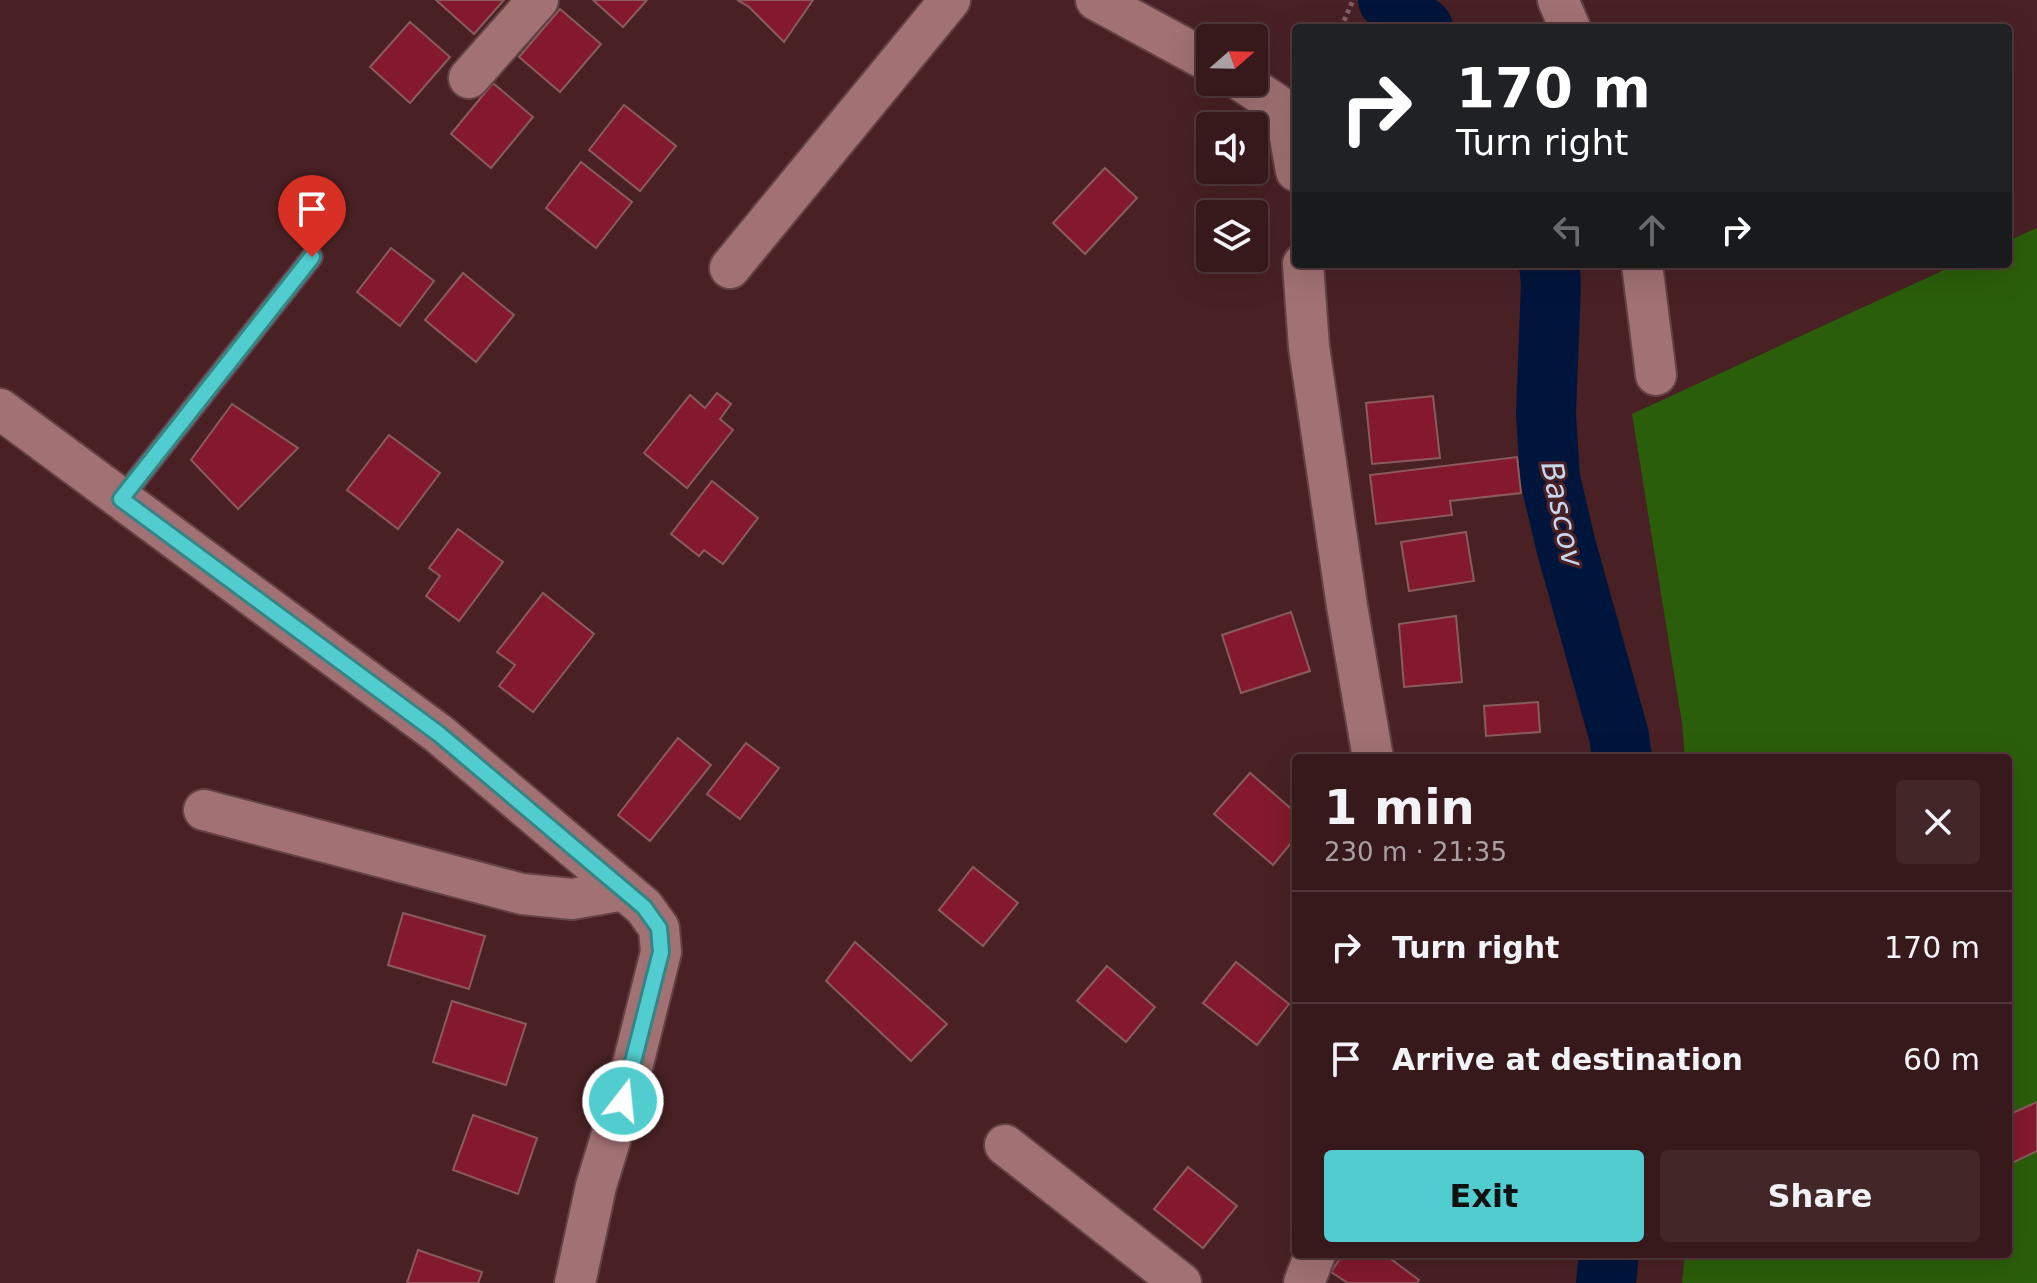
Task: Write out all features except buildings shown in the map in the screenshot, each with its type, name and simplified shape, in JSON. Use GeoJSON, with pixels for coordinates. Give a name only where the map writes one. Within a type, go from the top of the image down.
{"type":"FeatureCollection","features":[{"type":"Feature","properties":{"kind":"street"},"geometry":{"type":"LineString","coordinates":[[469,78],[538,0]]}},
{"type":"Feature","properties":{"kind":"street"},"geometry":{"type":"LineString","coordinates":[[730,268],[950,0]]}},
{"type":"Feature","properties":{"kind":"street"},"geometry":{"type":"LineString","coordinates":[[1096,0],[1196,54]]}},
{"type":"Feature","properties":{"kind":"street"},"geometry":{"type":"LineString","coordinates":[[1558,0],[1568,24]]}},
{"type":"Feature","properties":{"kind":"street"},"geometry":{"type":"LineString","coordinates":[[1264,96],[1285,110],[1292,149]]}},
{"type":"Feature","properties":{"kind":"street"},"geometry":{"type":"LineString","coordinates":[[1303,268],[1309,347],[1372,754]]}},
{"type":"Feature","properties":{"kind":"street"},"geometry":{"type":"LineString","coordinates":[[1643,268],[1656,375]]}},
{"type":"Feature","properties":{"kind":"street"},"geometry":{"type":"LineString","coordinates":[[0,409],[439,734],[644,907],[659,928],[661,952],[631,1072],[596,1186],[575,1283]]}},
{"type":"Feature","properties":{"kind":"street"},"geometry":{"type":"LineString","coordinates":[[204,810],[522,894],[572,899],[624,890]]}},
{"type":"Feature","properties":{"kind":"street"},"geometry":{"type":"LineString","coordinates":[[1005,1145],[1181,1283]]}},
{"type":"Feature","properties":{"kind":"street"},"geometry":{"type":"LineString","coordinates":[[1304,1283],[1313,1258]]}},
{"type":"Feature","properties":{"kind":"lane"},"geometry":{"type":"LineString","coordinates":[[121,499],[312,257]]}},
{"type":"Feature","properties":{"kind":"path"},"geometry":{"type":"LineString","coordinates":[[1343,24],[1353,0]]}},
{"type":"Feature","properties":{"kind":"green space"},"geometry":{"type":"Polygon","coordinates":[[[2037,228],[2037,1283],[1682,1283],[1685,1258],[2012,1258],[2012,754],[1685,754],[1632,414],[1948,268],[2012,268],[2012,239],[2037,228]]]}},
{"type":"Feature","properties":{"kind":"waterway","name":"Bascov"},"geometry":{"type":"LineString","coordinates":[[1388,0],[1418,24]]}},
{"type":"Feature","properties":{"kind":"waterway","name":"Bascov"},"geometry":{"type":"LineString","coordinates":[[1549,268],[1546,414],[1550,478],[1621,754]]}},
{"type":"Feature","properties":{"kind":"waterway","name":"Bascov"},"geometry":{"type":"LineString","coordinates":[[1606,1283],[1609,1258]]}},
{"type":"Feature","properties":{"kind":"route"},"geometry":{"type":"LineString","coordinates":[[312,257],[121,499],[439,734],[644,907],[659,928],[661,952],[623,1101]]}}]}
